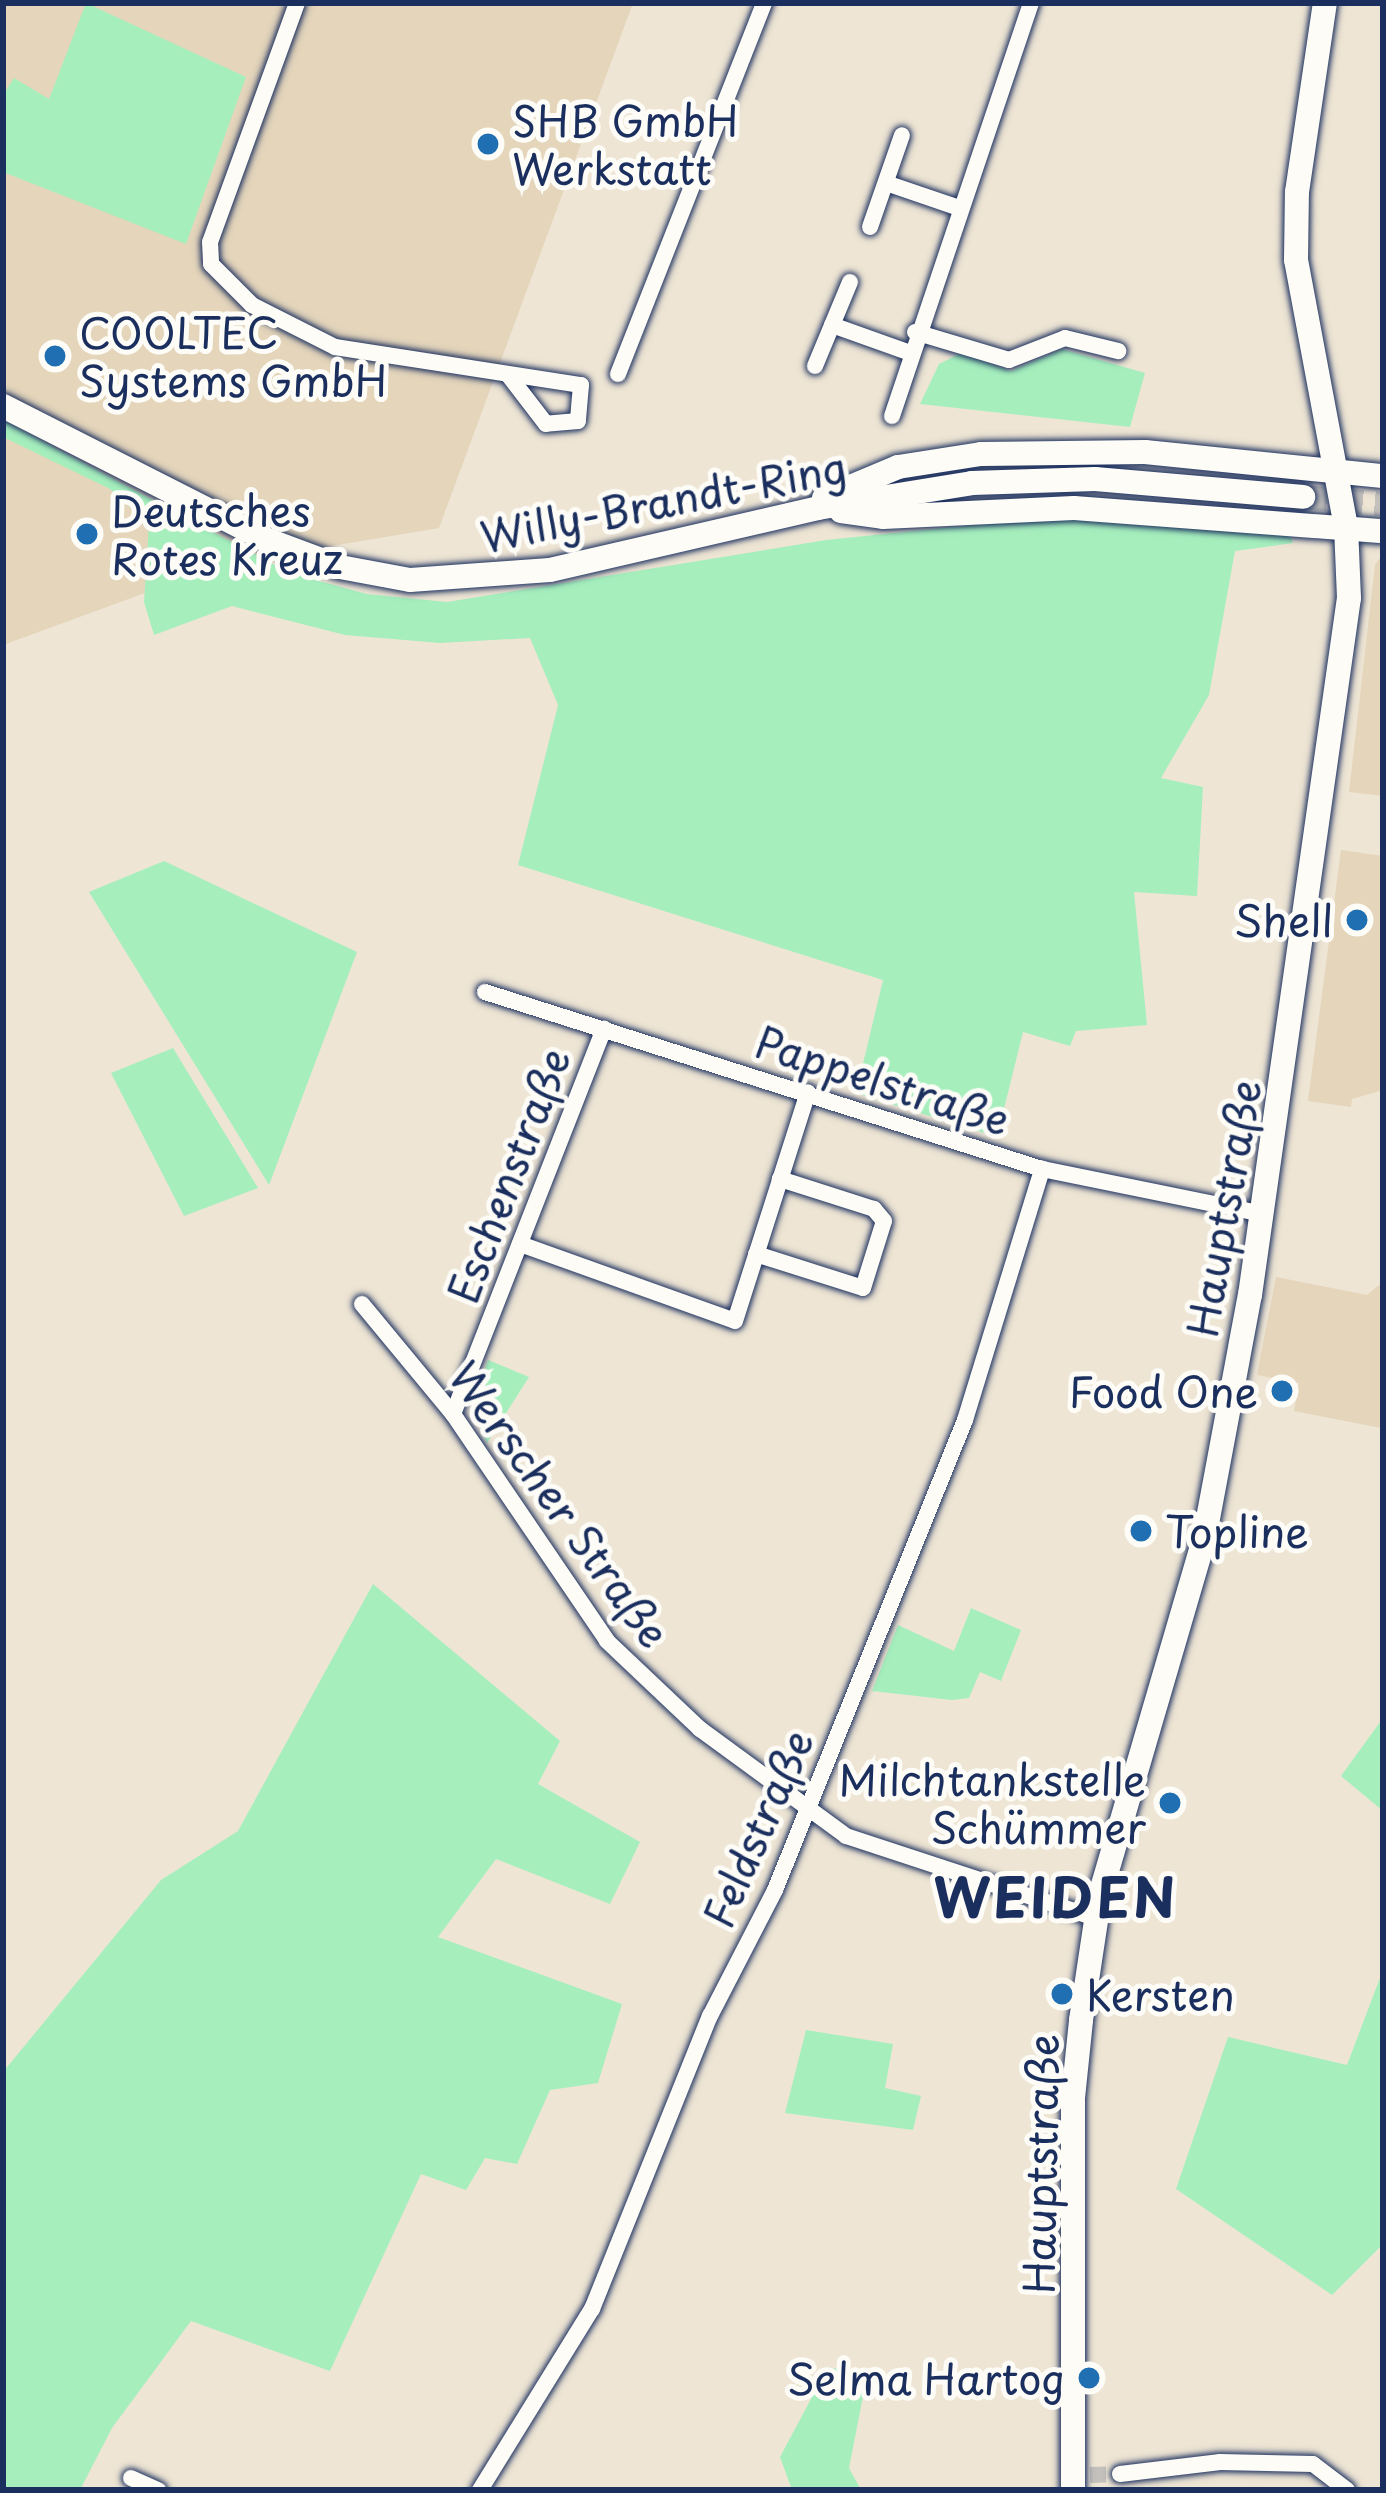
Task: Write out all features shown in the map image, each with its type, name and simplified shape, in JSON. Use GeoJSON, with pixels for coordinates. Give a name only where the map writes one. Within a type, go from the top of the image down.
{"type":"FeatureCollection","features":[{"type":"Feature","properties":{"kind":"main road","name":"Hauptstraße"},"geometry":{"type":"LineString","coordinates":[[1079,2480],[1073,2098],[1096,1918],[1204,1540],[1264,1214],[1341,668],[1346,527],[1296,260],[1297,192],[1325,3]]}},
{"type":"Feature","properties":{"kind":"main road","name":"Willy-Brandt-Ring"},"geometry":{"type":"LineString","coordinates":[[3,406],[265,539],[373,575],[471,580],[550,570],[818,508],[1054,478],[1303,497]]}},
{"type":"Feature","properties":{"kind":"main road"},"geometry":{"type":"LineString","coordinates":[[783,516],[898,467],[981,454],[1144,452],[1383,476]]}},
{"type":"Feature","properties":{"kind":"main road"},"geometry":{"type":"LineString","coordinates":[[818,508],[883,517],[1074,508],[1383,531]]}},
{"type":"Feature","properties":{"kind":"street"},"geometry":{"type":"LineString","coordinates":[[297,3],[210,242],[211,264],[252,305],[335,347],[509,376]]}},
{"type":"Feature","properties":{"kind":"street"},"geometry":{"type":"LineString","coordinates":[[618,374],[764,3]]}},
{"type":"Feature","properties":{"kind":"street"},"geometry":{"type":"LineString","coordinates":[[892,416],[908,352],[1031,3]]}},
{"type":"Feature","properties":{"kind":"street"},"geometry":{"type":"LineString","coordinates":[[870,226],[902,135]]}},
{"type":"Feature","properties":{"kind":"street"},"geometry":{"type":"LineString","coordinates":[[886,183],[959,208]]}},
{"type":"Feature","properties":{"kind":"street"},"geometry":{"type":"LineString","coordinates":[[815,366],[850,282]]}},
{"type":"Feature","properties":{"kind":"street"},"geometry":{"type":"LineString","coordinates":[[832,325],[908,352]]}},
{"type":"Feature","properties":{"kind":"street"},"geometry":{"type":"LineString","coordinates":[[915,332],[1009,360],[1066,338],[1118,351]]}},
{"type":"Feature","properties":{"kind":"street","name":"Pappelstraße"},"geometry":{"type":"LineString","coordinates":[[485,992],[1042,1169],[1264,1214]]}},
{"type":"Feature","properties":{"kind":"street","name":"Eschenstraße"},"geometry":{"type":"LineString","coordinates":[[453,1414],[604,1028]]}},
{"type":"Feature","properties":{"kind":"street"},"geometry":{"type":"LineString","coordinates":[[520,1244],[735,1322],[808,1093]]}},
{"type":"Feature","properties":{"kind":"street","name":"Feldstraße"},"geometry":{"type":"LineString","coordinates":[[480,2490],[592,2309],[710,2016],[806,1813],[965,1420],[1042,1169]]}},
{"type":"Feature","properties":{"kind":"street"},"geometry":{"type":"LineString","coordinates":[[756,1254],[863,1288],[884,1221],[874,1209],[780,1179]]}},
{"type":"Feature","properties":{"kind":"street","name":"Werscher Straße"},"geometry":{"type":"LineString","coordinates":[[362,1304],[453,1414],[607,1641],[806,1813],[880,1850],[1096,1918]]}},
{"type":"Feature","properties":{"kind":"street"},"geometry":{"type":"LineString","coordinates":[[1120,2474],[1220,2462],[1312,2464],[1347,2490]]}},
{"type":"Feature","properties":{"kind":"street"},"geometry":{"type":"LineString","coordinates":[[131,2478],[158,2490]]}},
{"type":"Feature","properties":{"kind":"shaded area"},"geometry":{"type":"Polygon","coordinates":[[[3,3],[633,3],[439,528],[224,564],[3,645],[3,3]]]}},
{"type":"Feature","properties":{"kind":"shaded area"},"geometry":{"type":"Polygon","coordinates":[[[1383,553],[1383,796],[1349,792],[1375,565],[1383,553]]]}},
{"type":"Feature","properties":{"kind":"shaded area"},"geometry":{"type":"Polygon","coordinates":[[[1341,850],[1383,856],[1383,1090],[1352,1099],[1351,1107],[1308,1101],[1341,850]]]}},
{"type":"Feature","properties":{"kind":"shaded area"},"geometry":{"type":"Polygon","coordinates":[[[1276,1277],[1367,1295],[1383,1282],[1381,1428],[1294,1411],[1299,1383],[1257,1375],[1276,1277]]]}},
{"type":"Feature","properties":{"kind":"green space"},"geometry":{"type":"Polygon","coordinates":[[[86,3],[246,77],[186,244],[3,172],[5,92],[14,78],[49,99],[86,3]]]}},
{"type":"Feature","properties":{"kind":"green space"},"geometry":{"type":"Polygon","coordinates":[[[1062,349],[1145,373],[1130,427],[920,404],[939,364],[961,353],[1011,371],[1062,349]]]}},
{"type":"Feature","properties":{"kind":"green space"},"geometry":{"type":"Polygon","coordinates":[[[3,420],[290,573],[367,594],[447,602],[826,540],[1051,517],[1291,535],[1293,543],[1235,551],[1209,695],[1161,778],[1203,787],[1197,896],[1134,892],[1147,1025],[1076,1031],[1070,1046],[1023,1032],[997,1137],[856,1093],[883,980],[518,865],[558,705],[530,638],[440,643],[345,635],[232,606],[154,635],[144,602],[149,524],[110,489],[3,437],[3,420]]]}},
{"type":"Feature","properties":{"kind":"green space"},"geometry":{"type":"Polygon","coordinates":[[[164,861],[357,952],[269,1185],[89,892],[164,861]]]}},
{"type":"Feature","properties":{"kind":"green space"},"geometry":{"type":"Polygon","coordinates":[[[173,1048],[258,1188],[184,1216],[111,1073],[173,1048]]]}},
{"type":"Feature","properties":{"kind":"green space"},"geometry":{"type":"Polygon","coordinates":[[[488,1360],[529,1377],[487,1443],[471,1408],[488,1360]]]}},
{"type":"Feature","properties":{"kind":"green space"},"geometry":{"type":"Polygon","coordinates":[[[373,1584],[560,1741],[538,1784],[640,1842],[610,1904],[496,1859],[438,1937],[622,2004],[598,2083],[550,2090],[517,2164],[485,2158],[466,2190],[421,2174],[330,2371],[191,2321],[112,2428],[80,2490],[3,2490],[3,2072],[161,1880],[238,1831],[373,1584]]]}},
{"type":"Feature","properties":{"kind":"green space"},"geometry":{"type":"Polygon","coordinates":[[[971,1608],[1021,1630],[1001,1681],[980,1672],[969,1698],[952,1700],[872,1691],[898,1625],[954,1651],[971,1608]]]}},
{"type":"Feature","properties":{"kind":"green space"},"geometry":{"type":"Polygon","coordinates":[[[1383,1718],[1383,1811],[1341,1776],[1383,1718]]]}},
{"type":"Feature","properties":{"kind":"green space"},"geometry":{"type":"Polygon","coordinates":[[[1383,1970],[1383,2244],[1332,2295],[1176,2189],[1228,2037],[1347,2065],[1383,1970]]]}},
{"type":"Feature","properties":{"kind":"green space"},"geometry":{"type":"Polygon","coordinates":[[[806,2030],[893,2044],[885,2088],[921,2096],[913,2130],[785,2113],[806,2030]]]}},
{"type":"Feature","properties":{"kind":"green space"},"geometry":{"type":"Polygon","coordinates":[[[828,2367],[867,2376],[849,2468],[861,2490],[792,2490],[780,2457],[828,2367]]]}},
{"type":"Feature","properties":{"kind":"tunnel"},"geometry":{"type":"LineString","coordinates":[[1303,497],[1383,504]]}},
{"type":"Feature","properties":{"kind":"tunnel"},"geometry":{"type":"LineString","coordinates":[[1090,2475],[1120,2474]]}},
{"type":"Feature","properties":{"kind":"place","name":"SHB GmbH Werkstatt"},"geometry":{"type":"Point","coordinates":[488,144]}},
{"type":"Feature","properties":{"kind":"place","name":"COOLTEC Systems GmbH"},"geometry":{"type":"Point","coordinates":[55,356]}},
{"type":"Feature","properties":{"kind":"place","name":"Deutsches Rotes Kreuz"},"geometry":{"type":"Point","coordinates":[87,534]}},
{"type":"Feature","properties":{"kind":"place","name":"Shell"},"geometry":{"type":"Point","coordinates":[1357,920]}},
{"type":"Feature","properties":{"kind":"place","name":"Food One"},"geometry":{"type":"Point","coordinates":[1282,1391]}},
{"type":"Feature","properties":{"kind":"place","name":"Topline"},"geometry":{"type":"Point","coordinates":[1141,1531]}},
{"type":"Feature","properties":{"kind":"place","name":"Milchtankstelle Schümmer"},"geometry":{"type":"Point","coordinates":[1170,1803]}},
{"type":"Feature","properties":{"kind":"place","name":"Kersten"},"geometry":{"type":"Point","coordinates":[1062,1994]}},
{"type":"Feature","properties":{"kind":"place","name":"Selma Hartog"},"geometry":{"type":"Point","coordinates":[1089,2378]}},
{"type":"Feature","properties":{"kind":"district","name":"WEIDEN"},"geometry":{"type":"Point","coordinates":[1056,1896]}}]}
